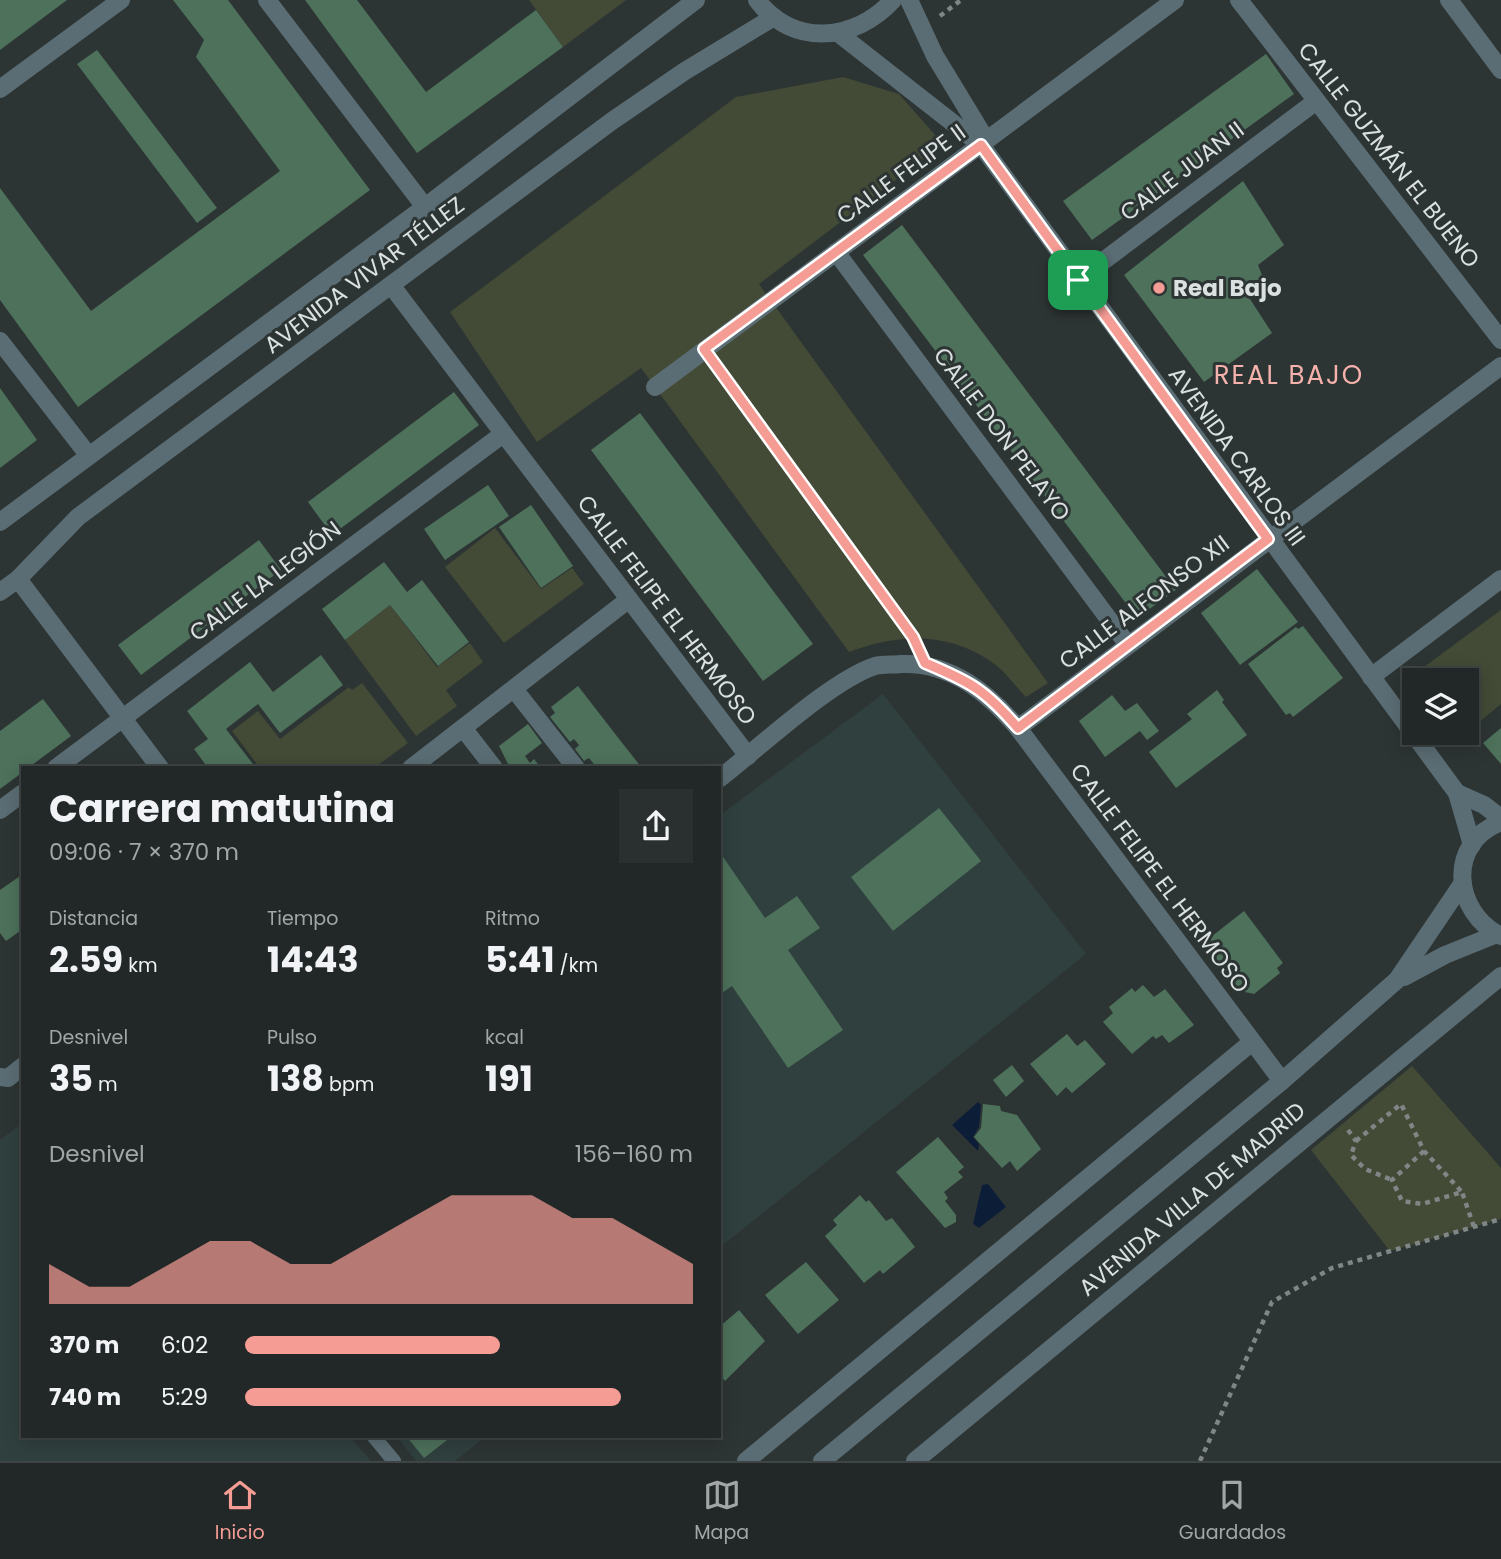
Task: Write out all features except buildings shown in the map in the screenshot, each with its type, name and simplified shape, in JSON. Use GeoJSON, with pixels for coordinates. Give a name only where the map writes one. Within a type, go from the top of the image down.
{"type":"FeatureCollection","features":[{"type":"Feature","properties":{"kind":"street"},"geometry":{"type":"LineString","coordinates":[[0,89],[121,0]]}},
{"type":"Feature","properties":{"kind":"street"},"geometry":{"type":"LineString","coordinates":[[267,0],[425,207]]}},
{"type":"Feature","properties":{"kind":"street","name":"AVENIDA VIVAR TÉLLEZ"},"geometry":{"type":"LineString","coordinates":[[0,522],[425,207],[696,0]]}},
{"type":"Feature","properties":{"kind":"street"},"geometry":{"type":"LineString","coordinates":[[757,0],[774,17],[793,28],[816,33],[838,33],[860,27],[880,15],[893,0]]}},
{"type":"Feature","properties":{"kind":"street","name":"AVENIDA CARLOS III"},"geometry":{"type":"LineString","coordinates":[[909,0],[935,56],[983,135],[981,145]]}},
{"type":"Feature","properties":{"kind":"street","name":"CALLE FELIPE II"},"geometry":{"type":"LineString","coordinates":[[655,387],[1175,0]]}},
{"type":"Feature","properties":{"kind":"street","name":"CALLE GUZMÁN EL BUENO"},"geometry":{"type":"LineString","coordinates":[[1239,0],[1501,340]]}},
{"type":"Feature","properties":{"kind":"street"},"geometry":{"type":"LineString","coordinates":[[1449,0],[1501,71]]}},
{"type":"Feature","properties":{"kind":"street","name":"AVENIDA VIVAR TÉLLEZ"},"geometry":{"type":"LineString","coordinates":[[0,592],[18,579],[78,517],[612,121],[685,71],[774,17]]}},
{"type":"Feature","properties":{"kind":"street","name":"AVENIDA CARLOS III"},"geometry":{"type":"LineString","coordinates":[[838,33],[981,145],[1457,793],[1472,845]]}},
{"type":"Feature","properties":{"kind":"street","name":"CALLE JUAN II"},"geometry":{"type":"LineString","coordinates":[[1078,280],[1315,102]]}},
{"type":"Feature","properties":{"kind":"street","name":"CALLE DON PELAYO"},"geometry":{"type":"LineString","coordinates":[[836,252],[1128,645]]}},
{"type":"Feature","properties":{"kind":"street","name":"CALLE FELIPE EL HERMOSO"},"geometry":{"type":"LineString","coordinates":[[391,285],[748,756],[838,685],[876,666],[925,663],[970,682],[996,703],[1018,728],[1282,1081]]}},
{"type":"Feature","properties":{"kind":"street"},"geometry":{"type":"LineString","coordinates":[[2,347],[89,456]]}},
{"type":"Feature","properties":{"kind":"street","name":"CALLE ALFONSO XII"},"geometry":{"type":"LineString","coordinates":[[1018,728],[1501,366]]}},
{"type":"Feature","properties":{"kind":"street","name":"CALLE LA LEGIÓN"},"geometry":{"type":"LineString","coordinates":[[59,766],[503,434]]}},
{"type":"Feature","properties":{"kind":"street"},"geometry":{"type":"LineString","coordinates":[[18,579],[158,766]]}},
{"type":"Feature","properties":{"kind":"street"},"geometry":{"type":"LineString","coordinates":[[1371,677],[1501,579]]}},
{"type":"Feature","properties":{"kind":"street"},"geometry":{"type":"LineString","coordinates":[[415,766],[628,600]]}},
{"type":"Feature","properties":{"kind":"street"},"geometry":{"type":"LineString","coordinates":[[514,689],[574,766]]}},
{"type":"Feature","properties":{"kind":"street"},"geometry":{"type":"LineString","coordinates":[[463,728],[492,766]]}},
{"type":"Feature","properties":{"kind":"street"},"geometry":{"type":"LineString","coordinates":[[721,777],[748,756]]}},
{"type":"Feature","properties":{"kind":"street","name":"AVENIDA CARLOS III"},"geometry":{"type":"LineString","coordinates":[[1457,793],[1484,806],[1501,820]]}},
{"type":"Feature","properties":{"kind":"street"},"geometry":{"type":"LineString","coordinates":[[0,810],[21,794]]}},
{"type":"Feature","properties":{"kind":"street"},"geometry":{"type":"LineString","coordinates":[[1499,935],[1475,916],[1466,900],[1462,884],[1464,863],[1472,845],[1484,831],[1501,820]]}},
{"type":"Feature","properties":{"kind":"street"},"geometry":{"type":"LineString","coordinates":[[1397,980],[1462,884]]}},
{"type":"Feature","properties":{"kind":"street"},"geometry":{"type":"LineString","coordinates":[[822,1461],[1282,1081],[1397,980],[1445,955],[1499,935]]}},
{"type":"Feature","properties":{"kind":"street","name":"AVENIDA VILLA DE MADRID"},"geometry":{"type":"LineString","coordinates":[[915,1461],[1501,976]]}},
{"type":"Feature","properties":{"kind":"street"},"geometry":{"type":"LineString","coordinates":[[746,1461],[1252,1042]]}},
{"type":"Feature","properties":{"kind":"street"},"geometry":{"type":"LineString","coordinates":[[0,1077],[8,1078],[21,1068]]}},
{"type":"Feature","properties":{"kind":"lane"},"geometry":{"type":"LineString","coordinates":[[375,1438],[394,1461]]}},
{"type":"Feature","properties":{"kind":"path"},"geometry":{"type":"LineString","coordinates":[[704,349],[913,637],[925,663]]}},
{"type":"Feature","properties":{"kind":"path"},"geometry":{"type":"LineString","coordinates":[[1462,1192],[1422,1204],[1402,1201],[1392,1180],[1364,1168],[1351,1155],[1356,1141],[1401,1104],[1424,1151],[1462,1192],[1474,1227]]}},
{"type":"Feature","properties":{"kind":"path"},"geometry":{"type":"LineString","coordinates":[[1336,1112],[1356,1141]]}},
{"type":"Feature","properties":{"kind":"path"},"geometry":{"type":"LineString","coordinates":[[1392,1180],[1424,1151]]}},
{"type":"Feature","properties":{"kind":"path"},"geometry":{"type":"LineString","coordinates":[[1200,1461],[1272,1301],[1332,1268],[1501,1219]]}},
{"type":"Feature","properties":{"kind":"shaded area"},"geometry":{"type":"Polygon","coordinates":[[[883,694],[1086,954],[721,1246],[721,815],[883,694]]]}},
{"type":"Feature","properties":{"kind":"shaded area"},"geometry":{"type":"Polygon","coordinates":[[[21,1124],[21,1438],[351,1438],[371,1461],[0,1461],[0,1140],[21,1124]]]}},
{"type":"Feature","properties":{"kind":"shaded area"},"geometry":{"type":"Polygon","coordinates":[[[398,1438],[484,1438],[455,1461],[416,1461],[398,1438]]]}},
{"type":"Feature","properties":{"kind":"green space"},"geometry":{"type":"Polygon","coordinates":[[[529,0],[626,0],[563,47],[529,0]]]}},
{"type":"Feature","properties":{"kind":"green space"},"geometry":{"type":"Polygon","coordinates":[[[843,77],[899,94],[943,144],[759,284],[1048,683],[1026,697],[996,665],[979,654],[943,641],[887,641],[849,652],[641,368],[537,442],[450,312],[736,97],[843,77]]]}},
{"type":"Feature","properties":{"kind":"green space"},"geometry":{"type":"Polygon","coordinates":[[[495,528],[541,589],[572,568],[584,584],[504,643],[445,567],[495,528]]]}},
{"type":"Feature","properties":{"kind":"green space"},"geometry":{"type":"Polygon","coordinates":[[[390,605],[437,667],[470,643],[483,662],[446,690],[457,706],[416,736],[345,640],[390,605]]]}},
{"type":"Feature","properties":{"kind":"green space"},"geometry":{"type":"Polygon","coordinates":[[[1501,610],[1501,704],[1479,722],[1479,668],[1423,668],[1501,610]]]}},
{"type":"Feature","properties":{"kind":"green space"},"geometry":{"type":"Polygon","coordinates":[[[362,683],[408,743],[377,766],[258,766],[232,731],[258,711],[280,739],[349,687],[352,690],[362,683]]]}},
{"type":"Feature","properties":{"kind":"green space"},"geometry":{"type":"Polygon","coordinates":[[[1412,1066],[1501,1168],[1501,1219],[1390,1251],[1311,1150],[1412,1066]]]}},
{"type":"Feature","properties":{"kind":"water"},"geometry":{"type":"Polygon","coordinates":[[[978,1102],[981,1105],[979,1127],[973,1137],[979,1144],[978,1151],[952,1125],[978,1102]]]}},
{"type":"Feature","properties":{"kind":"water"},"geometry":{"type":"Polygon","coordinates":[[[988,1184],[1006,1207],[979,1228],[973,1224],[982,1185],[988,1184]]]}},
{"type":"Feature","properties":{"kind":"place","name":"Real Bajo"},"geometry":{"type":"Point","coordinates":[1159,288]}},
{"type":"Feature","properties":{"kind":"district","name":"REAL BAJO"},"geometry":{"type":"Point","coordinates":[1289,375]}},
{"type":"Feature","properties":{"kind":"route"},"geometry":{"type":"LineString","coordinates":[[981,145],[1078,280],[1268,539],[1018,728],[996,703],[970,682],[925,663],[913,637],[704,349],[981,145]]}}]}
